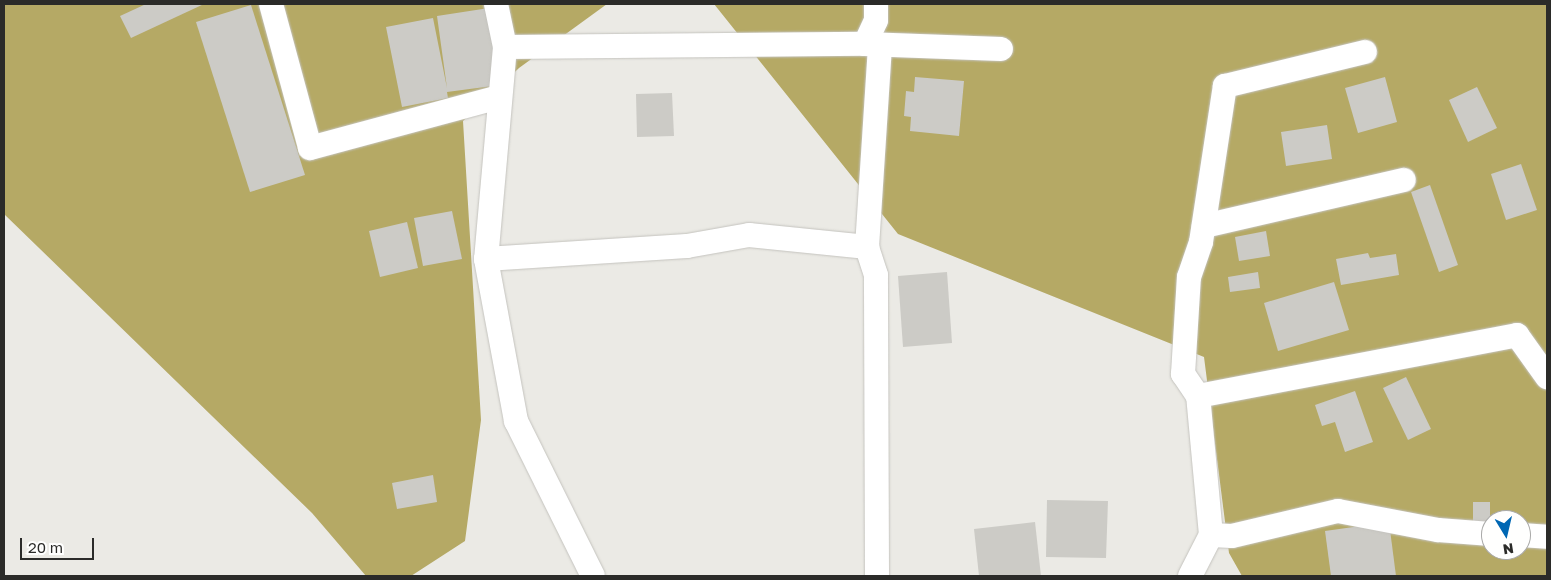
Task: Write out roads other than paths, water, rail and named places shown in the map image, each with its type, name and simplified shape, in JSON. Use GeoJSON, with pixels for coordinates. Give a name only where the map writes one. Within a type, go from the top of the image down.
{"type":"FeatureCollection","features":[{"type":"Feature","properties":{"kind":"street"},"geometry":{"type":"LineString","coordinates":[[271,4],[310,148],[499,97]]}},
{"type":"Feature","properties":{"kind":"street"},"geometry":{"type":"LineString","coordinates":[[496,4],[505,47],[499,97],[486,259],[516,421],[593,576]]}},
{"type":"Feature","properties":{"kind":"street"},"geometry":{"type":"LineString","coordinates":[[876,4],[876,20],[872,44],[867,248],[876,275],[877,576]]}},
{"type":"Feature","properties":{"kind":"street"},"geometry":{"type":"LineString","coordinates":[[505,47],[872,44],[1001,49]]}},
{"type":"Feature","properties":{"kind":"street"},"geometry":{"type":"LineString","coordinates":[[1189,576],[1211,535],[1198,396],[1183,374],[1189,277],[1204,226],[1225,86],[1365,52]]}},
{"type":"Feature","properties":{"kind":"street"},"geometry":{"type":"LineString","coordinates":[[1204,226],[1404,180]]}},
{"type":"Feature","properties":{"kind":"street"},"geometry":{"type":"LineString","coordinates":[[486,259],[687,246],[749,235],[867,248]]}},
{"type":"Feature","properties":{"kind":"street"},"geometry":{"type":"LineString","coordinates":[[1198,396],[1517,334],[1547,377]]}},
{"type":"Feature","properties":{"kind":"street"},"geometry":{"type":"LineString","coordinates":[[1211,535],[1232,536],[1338,511],[1438,530],[1481,533]]}},
{"type":"Feature","properties":{"kind":"street"},"geometry":{"type":"LineString","coordinates":[[1531,536],[1547,537]]}}]}
